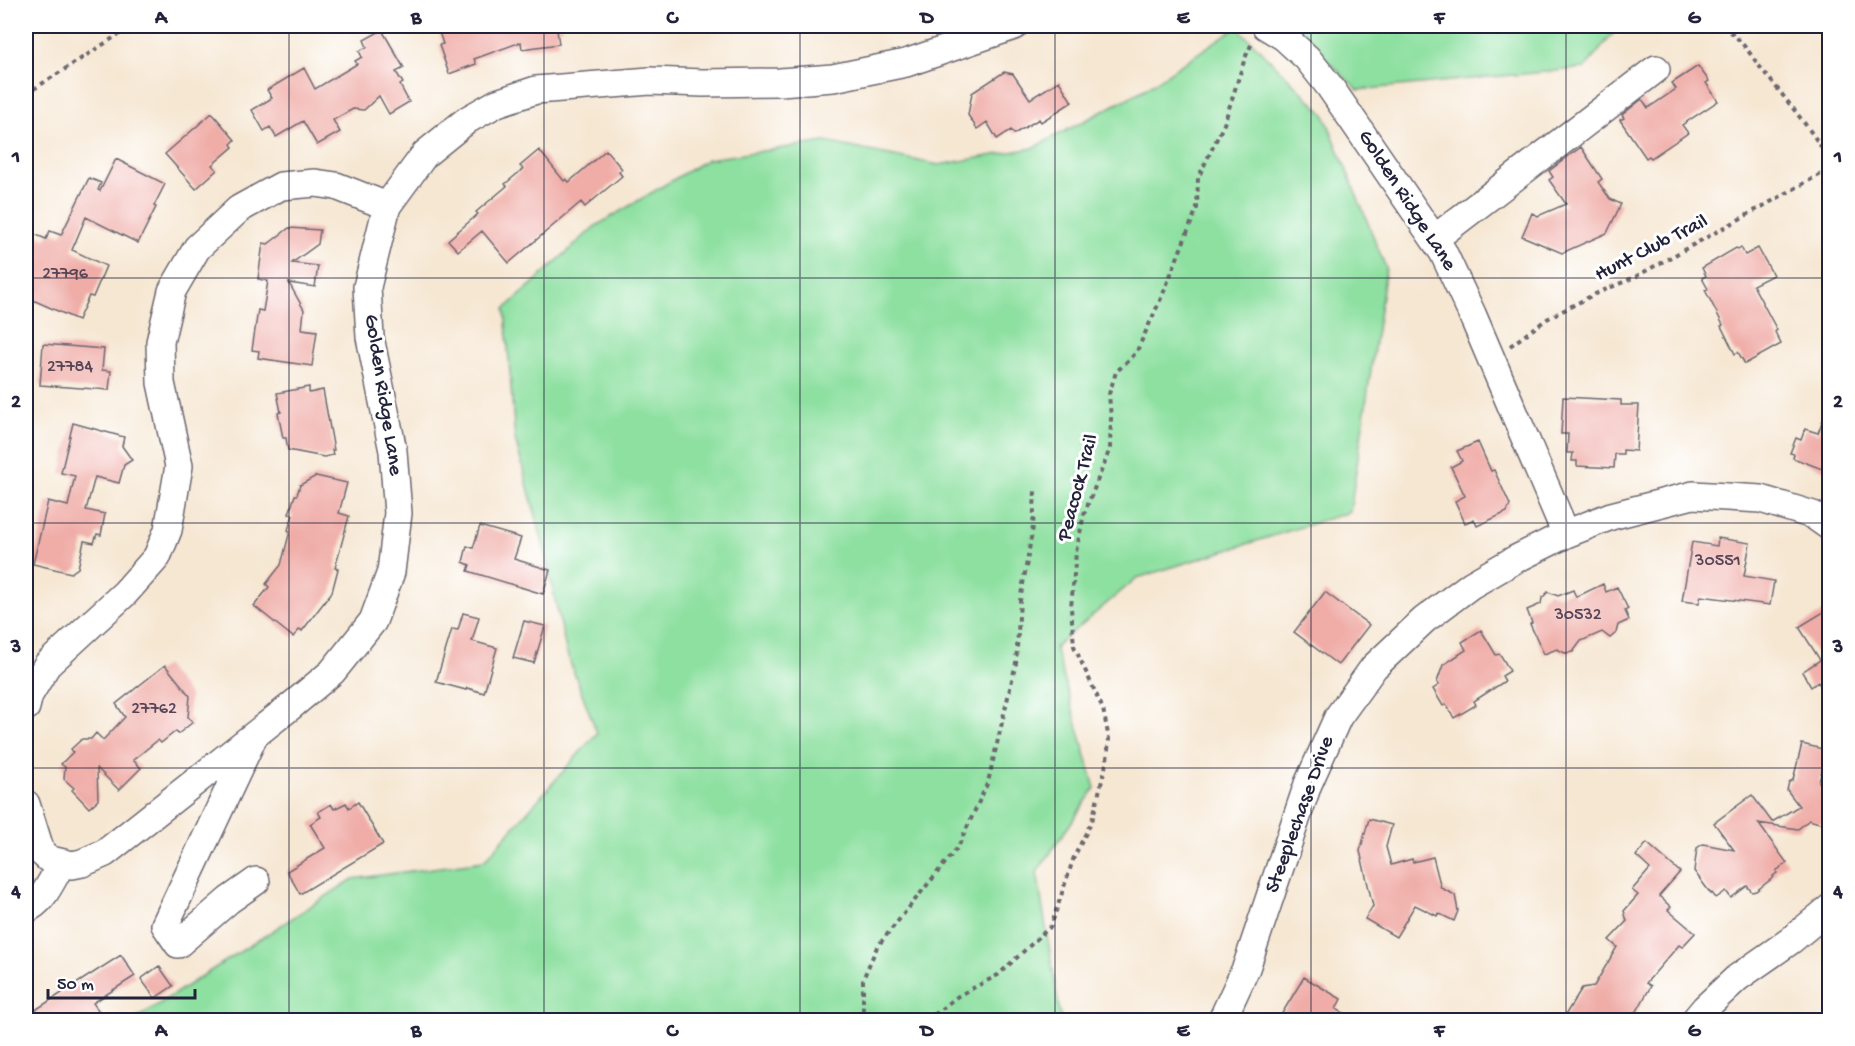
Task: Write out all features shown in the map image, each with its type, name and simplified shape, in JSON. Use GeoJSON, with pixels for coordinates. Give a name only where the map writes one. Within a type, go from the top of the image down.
{"type":"FeatureCollection","features":[{"type":"Feature","properties":{"kind":"street","name":"Golden Ridge Lane"},"geometry":{"type":"LineString","coordinates":[[62,863],[72,865],[82,863],[105,853],[332,672],[373,621],[391,572],[398,503],[393,451],[370,337],[367,287],[387,206],[425,154],[467,120],[497,104],[536,90],[650,81],[780,82],[833,78],[906,63],[1014,26]]}},
{"type":"Feature","properties":{"kind":"street","name":"Golden Ridge Lane"},"geometry":{"type":"LineString","coordinates":[[1260,31],[1284,37],[1307,58],[1330,87],[1443,252],[1566,534]]}},
{"type":"Feature","properties":{"kind":"street"},"geometry":{"type":"LineString","coordinates":[[1434,239],[1656,69]]}},
{"type":"Feature","properties":{"kind":"street"},"geometry":{"type":"LineString","coordinates":[[26,707],[29,695],[47,665],[125,594],[157,557],[168,530],[179,466],[161,383],[160,342],[172,291],[197,248],[240,208],[281,186],[315,183],[336,186],[387,206]]}},
{"type":"Feature","properties":{"kind":"street","name":"Steeplechase Drive"},"geometry":{"type":"LineString","coordinates":[[1222,1020],[1246,968],[1308,784],[1338,717],[1374,667],[1424,620],[1471,585],[1566,534],[1611,516],[1694,495],[1732,495],[1761,499],[1813,515],[1830,527]]}},
{"type":"Feature","properties":{"kind":"street"},"geometry":{"type":"LineString","coordinates":[[254,736],[165,925],[178,944],[229,900],[256,881]]}},
{"type":"Feature","properties":{"kind":"street"},"geometry":{"type":"LineString","coordinates":[[26,804],[41,852],[50,860],[62,863],[41,898],[26,909]]}},
{"type":"Feature","properties":{"kind":"street"},"geometry":{"type":"LineString","coordinates":[[1695,1020],[1737,978],[1790,941],[1830,908]]}},
{"type":"Feature","properties":{"kind":"path"},"geometry":{"type":"LineString","coordinates":[[26,94],[132,26]]}},
{"type":"Feature","properties":{"kind":"path"},"geometry":{"type":"LineString","coordinates":[[1723,26],[1743,45],[1764,71],[1830,160]]}},
{"type":"Feature","properties":{"kind":"path","name":"Peacock Trail"},"geometry":{"type":"LineString","coordinates":[[927,1020],[958,996],[998,975],[1051,926],[1074,857],[1092,821],[1107,760],[1109,739],[1103,709],[1074,646],[1071,608],[1076,552],[1084,514],[1110,449],[1109,394],[1116,372],[1136,353],[1167,283],[1197,208],[1198,178],[1224,124],[1245,58],[1260,31]]}},
{"type":"Feature","properties":{"kind":"path","name":"Hunt Club Trail"},"geometry":{"type":"LineString","coordinates":[[1492,360],[1547,319],[1694,246],[1830,169]]}},
{"type":"Feature","properties":{"kind":"path","name":"Peacock Trail"},"geometry":{"type":"LineString","coordinates":[[862,1020],[863,979],[877,947],[958,847],[988,782],[1016,663],[1020,601],[1033,527],[1035,491]]}},
{"type":"Feature","properties":{"kind":"green space"},"geometry":{"type":"Polygon","coordinates":[[[1292,26],[1619,26],[1585,68],[1358,90],[1292,26]]]}},
{"type":"Feature","properties":{"kind":"green space"},"geometry":{"type":"Polygon","coordinates":[[[1237,27],[1324,114],[1386,268],[1350,512],[1137,578],[1055,647],[1095,788],[1037,872],[1061,1020],[134,1020],[353,879],[484,861],[597,733],[567,654],[541,535],[515,439],[505,309],[594,227],[708,159],[825,142],[939,165],[1033,148],[1145,89],[1237,27]]]}},
{"type":"Feature","properties":{"kind":"building"},"geometry":{"type":"Polygon","coordinates":[[[437,26],[562,26],[563,28],[557,30],[559,44],[522,49],[521,42],[474,59],[476,64],[449,74],[439,45],[443,44],[437,26]]]}},
{"type":"Feature","properties":{"kind":"building"},"geometry":{"type":"Polygon","coordinates":[[[382,30],[404,68],[396,72],[403,83],[400,85],[409,102],[389,114],[379,96],[364,110],[353,109],[333,120],[340,132],[317,145],[303,121],[276,137],[270,127],[264,131],[252,110],[272,98],[267,90],[304,68],[315,89],[357,64],[355,61],[362,57],[359,51],[367,47],[364,40],[382,30]]]}},
{"type":"Feature","properties":{"kind":"building"},"geometry":{"type":"Polygon","coordinates":[[[1698,66],[1709,81],[1706,83],[1718,101],[1682,125],[1688,133],[1651,158],[1649,156],[1646,158],[1620,120],[1624,118],[1622,115],[1642,99],[1648,108],[1676,89],[1672,83],[1698,66]]]}},
{"type":"Feature","properties":{"kind":"building"},"geometry":{"type":"Polygon","coordinates":[[[1004,72],[1013,74],[1030,99],[1059,81],[1072,102],[1041,122],[1039,119],[1014,134],[1011,130],[997,139],[987,122],[977,129],[968,115],[972,93],[1004,72]]]}},
{"type":"Feature","properties":{"kind":"building"},"geometry":{"type":"Polygon","coordinates":[[[212,113],[235,140],[231,144],[233,147],[212,165],[217,170],[196,189],[165,154],[212,113]]]}},
{"type":"Feature","properties":{"kind":"building"},"geometry":{"type":"Polygon","coordinates":[[[1581,147],[1602,179],[1598,182],[1610,199],[1621,204],[1607,233],[1562,253],[1522,236],[1532,213],[1538,216],[1566,204],[1549,180],[1553,177],[1549,171],[1581,147]]]}},
{"type":"Feature","properties":{"kind":"building"},"geometry":{"type":"Polygon","coordinates":[[[539,150],[564,181],[566,179],[569,182],[606,150],[622,169],[619,172],[622,176],[585,207],[581,202],[509,263],[482,231],[458,251],[448,240],[507,186],[505,184],[523,169],[520,166],[539,150]]]}},
{"type":"Feature","properties":{"kind":"building"},"geometry":{"type":"Polygon","coordinates":[[[116,159],[165,184],[138,243],[86,217],[72,250],[106,266],[93,297],[89,296],[78,320],[26,297],[26,288],[31,276],[26,273],[26,238],[34,234],[46,239],[50,231],[61,235],[89,178],[101,183],[98,190],[100,191],[116,159]]]}},
{"type":"Feature","properties":{"kind":"building"},"geometry":{"type":"Polygon","coordinates":[[[289,228],[320,230],[318,244],[292,263],[318,266],[315,287],[289,283],[304,310],[302,329],[317,331],[312,366],[258,358],[259,351],[252,350],[258,310],[263,311],[268,281],[258,279],[263,243],[268,244],[289,228]]]}},
{"type":"Feature","properties":{"kind":"building"},"geometry":{"type":"Polygon","coordinates":[[[1741,247],[1745,255],[1758,248],[1773,275],[1753,285],[1777,330],[1775,332],[1781,344],[1745,364],[1738,352],[1735,354],[1721,326],[1723,325],[1705,290],[1708,289],[1702,278],[1706,276],[1702,268],[1741,247]]]}},
{"type":"Feature","properties":{"kind":"building"},"geometry":{"type":"Polygon","coordinates":[[[43,344],[104,349],[102,370],[111,371],[109,390],[40,385],[43,344]]]}},
{"type":"Feature","properties":{"kind":"building"},"geometry":{"type":"Polygon","coordinates":[[[309,387],[309,393],[323,390],[333,455],[324,457],[288,450],[286,438],[283,438],[277,393],[309,387]]]}},
{"type":"Feature","properties":{"kind":"building"},"geometry":{"type":"Polygon","coordinates":[[[1563,397],[1621,400],[1621,405],[1639,405],[1636,451],[1623,450],[1623,454],[1615,454],[1614,468],[1577,466],[1577,461],[1572,461],[1573,453],[1567,453],[1568,434],[1561,434],[1563,397]]]}},
{"type":"Feature","properties":{"kind":"building"},"geometry":{"type":"Polygon","coordinates":[[[1828,406],[1830,406],[1830,472],[1793,458],[1794,454],[1790,453],[1796,438],[1801,440],[1805,429],[1818,433],[1828,406]]]}},
{"type":"Feature","properties":{"kind":"building"},"geometry":{"type":"Polygon","coordinates":[[[73,423],[124,437],[122,446],[132,460],[124,465],[119,483],[95,477],[86,510],[105,514],[101,535],[97,534],[94,543],[84,541],[78,568],[71,573],[33,564],[48,501],[68,506],[75,476],[61,473],[73,423]]]}},
{"type":"Feature","properties":{"kind":"building"},"geometry":{"type":"Polygon","coordinates":[[[1478,442],[1510,505],[1507,512],[1477,526],[1474,519],[1465,523],[1455,501],[1465,496],[1451,467],[1462,461],[1457,451],[1478,442]]]}},
{"type":"Feature","properties":{"kind":"building"},"geometry":{"type":"Polygon","coordinates":[[[316,476],[347,483],[339,513],[349,516],[335,568],[338,569],[332,592],[302,631],[300,629],[293,637],[254,606],[269,587],[266,584],[281,565],[293,515],[289,514],[295,495],[300,485],[316,476]]]}},
{"type":"Feature","properties":{"kind":"building"},"geometry":{"type":"Polygon","coordinates":[[[480,526],[521,538],[514,559],[550,570],[543,594],[468,571],[470,565],[463,562],[467,546],[473,548],[480,526]]]}},
{"type":"Feature","properties":{"kind":"building"},"geometry":{"type":"Polygon","coordinates":[[[1718,538],[1750,543],[1744,576],[1774,581],[1770,605],[1701,596],[1699,603],[1682,601],[1692,542],[1717,546],[1718,538]]]}},
{"type":"Feature","properties":{"kind":"building"},"geometry":{"type":"Polygon","coordinates":[[[1603,584],[1606,592],[1617,587],[1628,609],[1625,611],[1629,620],[1618,625],[1616,633],[1610,638],[1602,632],[1581,641],[1573,652],[1565,653],[1557,649],[1544,654],[1530,624],[1532,623],[1527,610],[1541,604],[1542,598],[1548,592],[1558,596],[1573,590],[1576,597],[1603,584]]]}},
{"type":"Feature","properties":{"kind":"building"},"geometry":{"type":"Polygon","coordinates":[[[1325,592],[1369,625],[1338,665],[1294,632],[1325,592]]]}},
{"type":"Feature","properties":{"kind":"building"},"geometry":{"type":"Polygon","coordinates":[[[1830,608],[1830,700],[1818,682],[1811,687],[1802,672],[1820,660],[1799,627],[1830,608]]]}},
{"type":"Feature","properties":{"kind":"building"},"geometry":{"type":"Polygon","coordinates":[[[463,613],[479,617],[472,641],[497,648],[484,693],[436,682],[452,629],[458,630],[463,613]]]}},
{"type":"Feature","properties":{"kind":"building"},"geometry":{"type":"Polygon","coordinates":[[[524,621],[545,626],[534,663],[513,658],[524,621]]]}},
{"type":"Feature","properties":{"kind":"building"},"geometry":{"type":"Polygon","coordinates":[[[1481,630],[1496,655],[1500,654],[1510,671],[1502,676],[1505,681],[1474,701],[1476,705],[1454,718],[1446,704],[1443,706],[1433,689],[1439,685],[1437,682],[1443,665],[1466,650],[1462,642],[1481,630]]]}},
{"type":"Feature","properties":{"kind":"building"},"geometry":{"type":"Polygon","coordinates":[[[165,665],[190,696],[188,717],[193,722],[178,734],[176,731],[161,743],[158,740],[133,760],[141,768],[119,790],[97,768],[98,800],[89,808],[64,779],[65,767],[61,764],[73,752],[71,749],[82,739],[91,739],[96,733],[103,740],[125,717],[116,704],[165,665]]]}},
{"type":"Feature","properties":{"kind":"building"},"geometry":{"type":"Polygon","coordinates":[[[1802,744],[1827,750],[1819,782],[1830,784],[1830,826],[1809,820],[1798,829],[1758,823],[1787,863],[1756,891],[1752,892],[1747,886],[1731,898],[1726,891],[1716,898],[1694,871],[1697,848],[1703,844],[1734,850],[1714,823],[1752,795],[1772,822],[1799,806],[1787,790],[1789,782],[1793,780],[1802,744]]]}},
{"type":"Feature","properties":{"kind":"building"},"geometry":{"type":"Polygon","coordinates":[[[358,802],[383,844],[300,894],[287,871],[325,848],[310,824],[321,817],[318,812],[331,804],[334,809],[346,803],[349,808],[358,802]]]}},
{"type":"Feature","properties":{"kind":"building"},"geometry":{"type":"Polygon","coordinates":[[[1369,819],[1392,825],[1386,847],[1391,865],[1412,859],[1413,862],[1433,857],[1441,888],[1455,895],[1458,911],[1454,921],[1438,913],[1437,916],[1415,905],[1396,937],[1365,919],[1373,906],[1360,851],[1369,819]]]}},
{"type":"Feature","properties":{"kind":"building"},"geometry":{"type":"Polygon","coordinates":[[[1647,843],[1680,872],[1659,896],[1671,907],[1668,910],[1695,933],[1682,947],[1679,945],[1646,983],[1651,986],[1632,1020],[1562,1020],[1582,988],[1594,986],[1617,947],[1609,940],[1627,921],[1624,911],[1638,895],[1632,890],[1650,869],[1636,856],[1647,843]]]}},
{"type":"Feature","properties":{"kind":"building"},"geometry":{"type":"Polygon","coordinates":[[[121,955],[135,976],[93,1003],[105,1020],[26,1020],[26,1016],[121,955]]]}},
{"type":"Feature","properties":{"kind":"building"},"geometry":{"type":"Polygon","coordinates":[[[159,966],[173,986],[155,998],[141,979],[159,966]]]}},
{"type":"Feature","properties":{"kind":"building"},"geometry":{"type":"Polygon","coordinates":[[[1304,977],[1341,999],[1336,1009],[1357,1020],[1278,1020],[1304,977]]]}}]}
